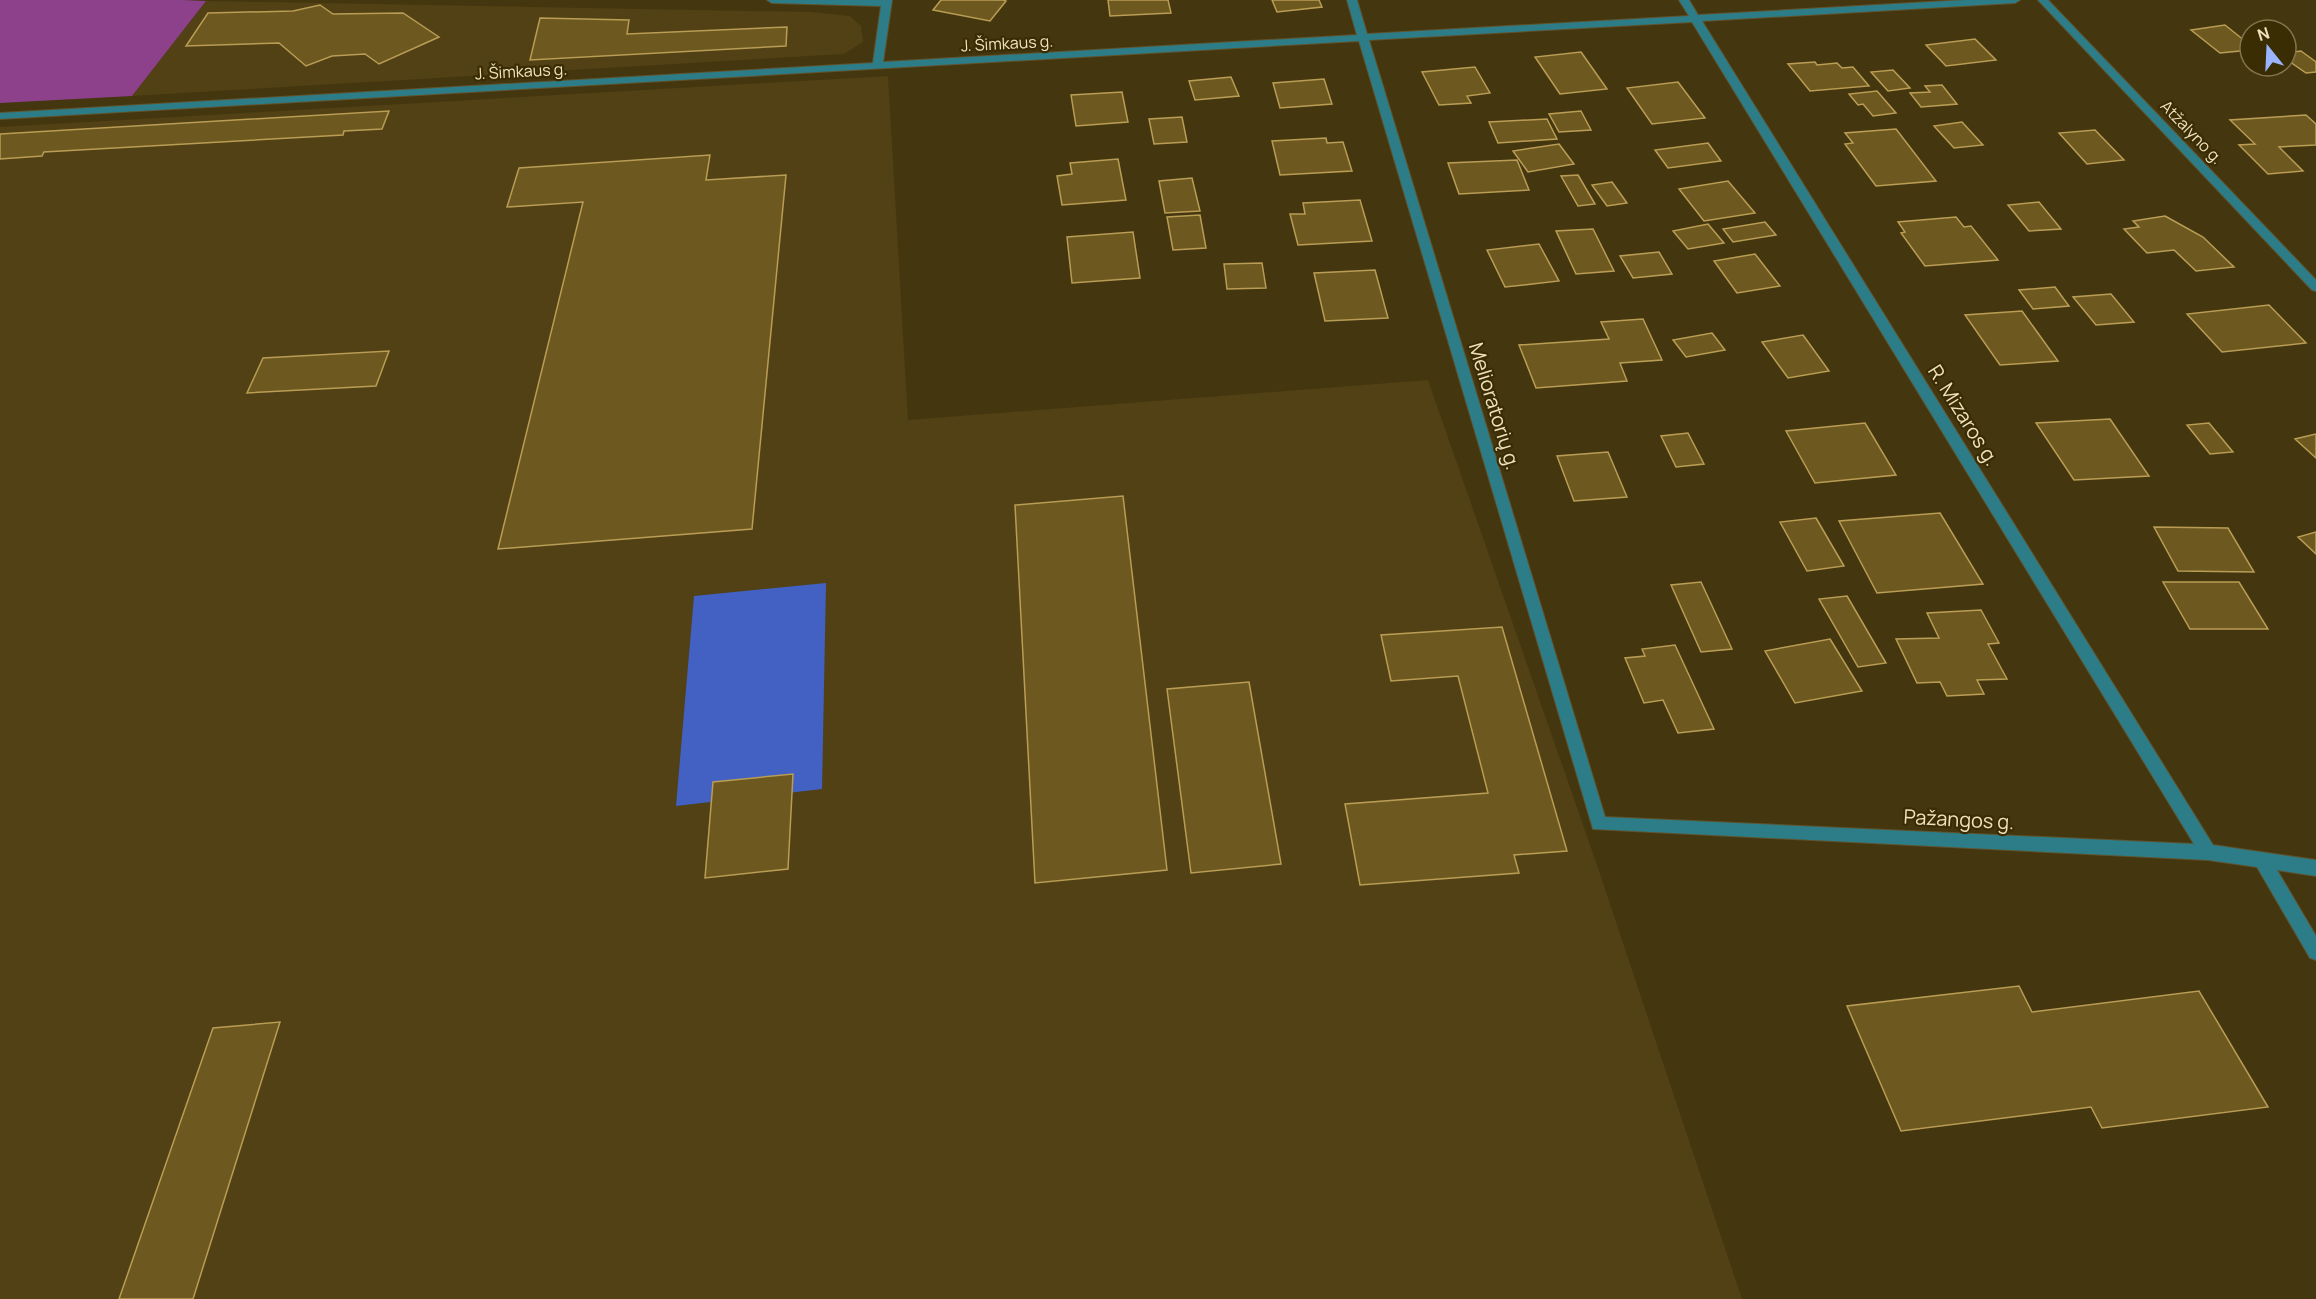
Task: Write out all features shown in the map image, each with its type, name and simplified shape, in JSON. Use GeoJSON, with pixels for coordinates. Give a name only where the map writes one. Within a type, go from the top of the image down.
{"type":"FeatureCollection","features":[{"type":"Feature","properties":{"kind":"street"},"geometry":{"type":"LineString","coordinates":[[772,0],[887,2],[878,65]]}},
{"type":"Feature","properties":{"kind":"street","name":"Melioratorių g."},"geometry":{"type":"LineString","coordinates":[[1352,0],[1599,824]]}},
{"type":"Feature","properties":{"kind":"street","name":"R. Mizaros g."},"geometry":{"type":"LineString","coordinates":[[1684,0],[2208,852]]}},
{"type":"Feature","properties":{"kind":"street","name":"J. Šimkaus g."},"geometry":{"type":"LineString","coordinates":[[0,116],[2015,0]]}},
{"type":"Feature","properties":{"kind":"street","name":"Atžalyno g."},"geometry":{"type":"LineString","coordinates":[[2043,0],[2316,287]]}},
{"type":"Feature","properties":{"kind":"street","name":"Pažangos g."},"geometry":{"type":"LineString","coordinates":[[1599,824],[2208,852],[2263,862],[2316,868]]}},
{"type":"Feature","properties":{"kind":"street"},"geometry":{"type":"LineString","coordinates":[[2263,862],[2316,952]]}},
{"type":"Feature","properties":{"kind":"shaded area"},"geometry":{"type":"Polygon","coordinates":[[[0,0],[206,1],[132,96],[0,103],[0,0]]]}},
{"type":"Feature","properties":{"kind":"shaded area"},"geometry":{"type":"Polygon","coordinates":[[[206,1],[811,12],[850,16],[861,26],[863,42],[844,54],[132,96],[206,1]]]}},
{"type":"Feature","properties":{"kind":"shaded area"},"geometry":{"type":"Polygon","coordinates":[[[888,76],[908,420],[1428,380],[1596,862],[1742,1299],[0,1299],[0,127],[888,76]]]}},
{"type":"Feature","properties":{"kind":"water"},"geometry":{"type":"Polygon","coordinates":[[[826,583],[822,789],[676,806],[694,596],[826,583]]]}},
{"type":"Feature","properties":{"kind":"building"},"geometry":{"type":"Polygon","coordinates":[[[941,0],[1006,1],[990,21],[933,10],[941,0]]]}},
{"type":"Feature","properties":{"kind":"building"},"geometry":{"type":"Polygon","coordinates":[[[1108,0],[1168,0],[1171,13],[1110,16],[1108,0]]]}},
{"type":"Feature","properties":{"kind":"building"},"geometry":{"type":"Polygon","coordinates":[[[1272,0],[1319,0],[1322,7],[1277,12],[1272,0]]]}},
{"type":"Feature","properties":{"kind":"building"},"geometry":{"type":"Polygon","coordinates":[[[320,5],[333,14],[403,13],[439,37],[379,64],[365,54],[332,56],[306,66],[279,43],[186,46],[208,13],[293,11],[320,5]]]}},
{"type":"Feature","properties":{"kind":"building"},"geometry":{"type":"Polygon","coordinates":[[[540,18],[629,20],[627,34],[787,27],[786,46],[530,60],[540,18]]]}},
{"type":"Feature","properties":{"kind":"building"},"geometry":{"type":"Polygon","coordinates":[[[2225,25],[2238,35],[2238,51],[2220,53],[2191,30],[2225,25]]]}},
{"type":"Feature","properties":{"kind":"building"},"geometry":{"type":"Polygon","coordinates":[[[1975,39],[1996,60],[1946,66],[1926,45],[1975,39]]]}},
{"type":"Feature","properties":{"kind":"building"},"geometry":{"type":"Polygon","coordinates":[[[2298,51],[2301,51],[2316,62],[2316,72],[2306,73],[2298,67],[2298,51]]]}},
{"type":"Feature","properties":{"kind":"building"},"geometry":{"type":"Polygon","coordinates":[[[1581,52],[1607,89],[1560,94],[1535,57],[1581,52]]]}},
{"type":"Feature","properties":{"kind":"building"},"geometry":{"type":"Polygon","coordinates":[[[1815,62],[1817,65],[1837,63],[1842,68],[1853,67],[1869,86],[1810,91],[1788,64],[1815,62]]]}},
{"type":"Feature","properties":{"kind":"building"},"geometry":{"type":"Polygon","coordinates":[[[1475,67],[1490,93],[1467,96],[1471,103],[1439,105],[1422,72],[1475,67]]]}},
{"type":"Feature","properties":{"kind":"building"},"geometry":{"type":"Polygon","coordinates":[[[1893,70],[1910,88],[1888,91],[1871,72],[1893,70]]]}},
{"type":"Feature","properties":{"kind":"building"},"geometry":{"type":"Polygon","coordinates":[[[1231,77],[1239,96],[1195,100],[1189,81],[1231,77]]]}},
{"type":"Feature","properties":{"kind":"building"},"geometry":{"type":"Polygon","coordinates":[[[1324,79],[1332,104],[1280,108],[1273,83],[1324,79]]]}},
{"type":"Feature","properties":{"kind":"building"},"geometry":{"type":"Polygon","coordinates":[[[1678,82],[1705,118],[1652,124],[1627,88],[1678,82]]]}},
{"type":"Feature","properties":{"kind":"building"},"geometry":{"type":"Polygon","coordinates":[[[1942,85],[1957,104],[1921,107],[1910,93],[1930,92],[1925,86],[1942,85]]]}},
{"type":"Feature","properties":{"kind":"building"},"geometry":{"type":"Polygon","coordinates":[[[1877,91],[1896,113],[1873,116],[1863,104],[1858,105],[1849,94],[1877,91]]]}},
{"type":"Feature","properties":{"kind":"building"},"geometry":{"type":"Polygon","coordinates":[[[1122,92],[1128,122],[1076,126],[1071,95],[1122,92]]]}},
{"type":"Feature","properties":{"kind":"building"},"geometry":{"type":"Polygon","coordinates":[[[389,111],[382,129],[344,131],[343,135],[44,152],[42,156],[0,159],[0,134],[389,111]]]}},
{"type":"Feature","properties":{"kind":"building"},"geometry":{"type":"Polygon","coordinates":[[[1581,111],[1591,130],[1559,132],[1549,114],[1581,111]]]}},
{"type":"Feature","properties":{"kind":"building"},"geometry":{"type":"Polygon","coordinates":[[[2306,115],[2316,124],[2316,145],[2279,147],[2303,171],[2268,174],[2239,145],[2255,144],[2230,120],[2306,115]]]}},
{"type":"Feature","properties":{"kind":"building"},"geometry":{"type":"Polygon","coordinates":[[[1182,117],[1187,142],[1154,144],[1149,119],[1182,117]]]}},
{"type":"Feature","properties":{"kind":"building"},"geometry":{"type":"Polygon","coordinates":[[[1547,119],[1557,139],[1498,143],[1489,122],[1547,119]]]}},
{"type":"Feature","properties":{"kind":"building"},"geometry":{"type":"Polygon","coordinates":[[[1962,122],[1983,145],[1954,148],[1934,126],[1962,122]]]}},
{"type":"Feature","properties":{"kind":"building"},"geometry":{"type":"Polygon","coordinates":[[[1896,129],[1936,181],[1876,186],[1845,144],[1853,143],[1845,133],[1896,129]]]}},
{"type":"Feature","properties":{"kind":"building"},"geometry":{"type":"Polygon","coordinates":[[[2095,130],[2124,160],[2087,164],[2059,133],[2095,130]]]}},
{"type":"Feature","properties":{"kind":"building"},"geometry":{"type":"Polygon","coordinates":[[[1326,138],[1327,143],[1343,142],[1352,171],[1280,175],[1272,141],[1326,138]]]}},
{"type":"Feature","properties":{"kind":"building"},"geometry":{"type":"Polygon","coordinates":[[[1708,143],[1721,161],[1668,168],[1655,150],[1708,143]]]}},
{"type":"Feature","properties":{"kind":"building"},"geometry":{"type":"Polygon","coordinates":[[[1559,144],[1574,164],[1528,172],[1513,151],[1559,144]]]}},
{"type":"Feature","properties":{"kind":"building"},"geometry":{"type":"Polygon","coordinates":[[[710,155],[706,180],[786,175],[752,529],[498,549],[583,202],[507,207],[519,168],[710,155]]]}},
{"type":"Feature","properties":{"kind":"building"},"geometry":{"type":"Polygon","coordinates":[[[1118,159],[1126,200],[1062,205],[1057,176],[1072,174],[1070,163],[1118,159]]]}},
{"type":"Feature","properties":{"kind":"building"},"geometry":{"type":"Polygon","coordinates":[[[1517,160],[1529,190],[1459,194],[1448,163],[1517,160]]]}},
{"type":"Feature","properties":{"kind":"building"},"geometry":{"type":"Polygon","coordinates":[[[1578,175],[1595,204],[1578,206],[1561,176],[1578,175]]]}},
{"type":"Feature","properties":{"kind":"building"},"geometry":{"type":"Polygon","coordinates":[[[1192,178],[1200,211],[1165,213],[1159,181],[1192,178]]]}},
{"type":"Feature","properties":{"kind":"building"},"geometry":{"type":"Polygon","coordinates":[[[1728,181],[1755,213],[1704,221],[1679,189],[1728,181]]]}},
{"type":"Feature","properties":{"kind":"building"},"geometry":{"type":"Polygon","coordinates":[[[1612,182],[1627,203],[1607,206],[1592,185],[1612,182]]]}},
{"type":"Feature","properties":{"kind":"building"},"geometry":{"type":"Polygon","coordinates":[[[1360,200],[1372,241],[1298,245],[1290,214],[1305,214],[1303,203],[1360,200]]]}},
{"type":"Feature","properties":{"kind":"building"},"geometry":{"type":"Polygon","coordinates":[[[2039,202],[2061,229],[2029,231],[2008,205],[2039,202]]]}},
{"type":"Feature","properties":{"kind":"building"},"geometry":{"type":"Polygon","coordinates":[[[1200,215],[1206,248],[1173,250],[1167,217],[1200,215]]]}},
{"type":"Feature","properties":{"kind":"building"},"geometry":{"type":"Polygon","coordinates":[[[2165,216],[2203,237],[2234,267],[2196,271],[2174,250],[2147,253],[2124,229],[2139,227],[2133,221],[2165,216]]]}},
{"type":"Feature","properties":{"kind":"building"},"geometry":{"type":"Polygon","coordinates":[[[1956,217],[1964,227],[1971,226],[1998,260],[1925,266],[1901,233],[1905,232],[1898,222],[1956,217]]]}},
{"type":"Feature","properties":{"kind":"building"},"geometry":{"type":"Polygon","coordinates":[[[1765,222],[1776,235],[1733,242],[1723,229],[1765,222]]]}},
{"type":"Feature","properties":{"kind":"building"},"geometry":{"type":"Polygon","coordinates":[[[1708,224],[1724,243],[1688,249],[1673,231],[1708,224]]]}},
{"type":"Feature","properties":{"kind":"building"},"geometry":{"type":"Polygon","coordinates":[[[1593,229],[1614,271],[1576,274],[1556,231],[1593,229]]]}},
{"type":"Feature","properties":{"kind":"building"},"geometry":{"type":"Polygon","coordinates":[[[1133,232],[1140,278],[1072,283],[1067,237],[1133,232]]]}},
{"type":"Feature","properties":{"kind":"building"},"geometry":{"type":"Polygon","coordinates":[[[1539,244],[1559,281],[1505,287],[1487,250],[1539,244]]]}},
{"type":"Feature","properties":{"kind":"building"},"geometry":{"type":"Polygon","coordinates":[[[1659,252],[1672,274],[1633,278],[1620,256],[1659,252]]]}},
{"type":"Feature","properties":{"kind":"building"},"geometry":{"type":"Polygon","coordinates":[[[1755,254],[1780,286],[1737,293],[1714,261],[1755,254]]]}},
{"type":"Feature","properties":{"kind":"building"},"geometry":{"type":"Polygon","coordinates":[[[1262,263],[1266,288],[1227,289],[1224,264],[1262,263]]]}},
{"type":"Feature","properties":{"kind":"building"},"geometry":{"type":"Polygon","coordinates":[[[1375,270],[1388,318],[1325,321],[1314,273],[1375,270]]]}},
{"type":"Feature","properties":{"kind":"building"},"geometry":{"type":"Polygon","coordinates":[[[2055,287],[2069,306],[2033,309],[2019,290],[2055,287]]]}},
{"type":"Feature","properties":{"kind":"building"},"geometry":{"type":"Polygon","coordinates":[[[2111,294],[2134,322],[2096,325],[2073,297],[2111,294]]]}},
{"type":"Feature","properties":{"kind":"building"},"geometry":{"type":"Polygon","coordinates":[[[2269,305],[2306,343],[2222,352],[2187,314],[2269,305]]]}},
{"type":"Feature","properties":{"kind":"building"},"geometry":{"type":"Polygon","coordinates":[[[2022,311],[2058,361],[2000,365],[1965,315],[2022,311]]]}},
{"type":"Feature","properties":{"kind":"building"},"geometry":{"type":"Polygon","coordinates":[[[1643,319],[1662,360],[1620,363],[1627,381],[1536,388],[1519,345],[1609,339],[1601,322],[1643,319]]]}},
{"type":"Feature","properties":{"kind":"building"},"geometry":{"type":"Polygon","coordinates":[[[1712,333],[1725,350],[1686,357],[1673,340],[1712,333]]]}},
{"type":"Feature","properties":{"kind":"building"},"geometry":{"type":"Polygon","coordinates":[[[1803,335],[1829,371],[1788,378],[1762,342],[1803,335]]]}},
{"type":"Feature","properties":{"kind":"building"},"geometry":{"type":"Polygon","coordinates":[[[389,351],[376,386],[247,393],[263,358],[389,351]]]}},
{"type":"Feature","properties":{"kind":"building"},"geometry":{"type":"Polygon","coordinates":[[[2110,419],[2149,476],[2074,480],[2036,423],[2110,419]]]}},
{"type":"Feature","properties":{"kind":"building"},"geometry":{"type":"Polygon","coordinates":[[[1865,423],[1896,475],[1815,483],[1786,431],[1865,423]]]}},
{"type":"Feature","properties":{"kind":"building"},"geometry":{"type":"Polygon","coordinates":[[[2209,423],[2233,452],[2210,454],[2187,425],[2209,423]]]}},
{"type":"Feature","properties":{"kind":"building"},"geometry":{"type":"Polygon","coordinates":[[[1688,433],[1704,464],[1676,467],[1661,436],[1688,433]]]}},
{"type":"Feature","properties":{"kind":"building"},"geometry":{"type":"Polygon","coordinates":[[[2316,434],[2316,458],[2295,439],[2316,434]]]}},
{"type":"Feature","properties":{"kind":"building"},"geometry":{"type":"Polygon","coordinates":[[[1608,452],[1627,497],[1574,501],[1557,456],[1608,452]]]}},
{"type":"Feature","properties":{"kind":"building"},"geometry":{"type":"Polygon","coordinates":[[[1123,496],[1167,870],[1035,883],[1015,505],[1123,496]]]}},
{"type":"Feature","properties":{"kind":"building"},"geometry":{"type":"Polygon","coordinates":[[[1940,513],[1983,584],[1877,593],[1839,521],[1940,513]]]}},
{"type":"Feature","properties":{"kind":"building"},"geometry":{"type":"Polygon","coordinates":[[[1816,518],[1844,566],[1807,571],[1780,522],[1816,518]]]}},
{"type":"Feature","properties":{"kind":"building"},"geometry":{"type":"Polygon","coordinates":[[[2154,527],[2228,528],[2254,572],[2178,571],[2154,527]]]}},
{"type":"Feature","properties":{"kind":"building"},"geometry":{"type":"Polygon","coordinates":[[[2316,532],[2316,554],[2298,537],[2316,532]]]}},
{"type":"Feature","properties":{"kind":"building"},"geometry":{"type":"Polygon","coordinates":[[[1701,582],[1732,649],[1701,652],[1671,585],[1701,582]]]}},
{"type":"Feature","properties":{"kind":"building"},"geometry":{"type":"Polygon","coordinates":[[[2163,582],[2239,582],[2268,629],[2190,629],[2163,582]]]}},
{"type":"Feature","properties":{"kind":"building"},"geometry":{"type":"Polygon","coordinates":[[[1847,596],[1886,663],[1858,667],[1819,599],[1847,596]]]}},
{"type":"Feature","properties":{"kind":"building"},"geometry":{"type":"Polygon","coordinates":[[[1981,610],[1999,643],[1988,644],[2007,679],[1977,680],[1984,694],[1947,696],[1940,682],[1917,683],[1896,639],[1939,638],[1927,613],[1981,610]]]}},
{"type":"Feature","properties":{"kind":"building"},"geometry":{"type":"Polygon","coordinates":[[[1502,627],[1567,851],[1514,855],[1519,873],[1360,885],[1345,804],[1488,793],[1458,676],[1391,681],[1381,635],[1502,627]]]}},
{"type":"Feature","properties":{"kind":"building"},"geometry":{"type":"Polygon","coordinates":[[[1830,639],[1862,691],[1795,703],[1765,651],[1830,639]]]}},
{"type":"Feature","properties":{"kind":"building"},"geometry":{"type":"Polygon","coordinates":[[[1675,645],[1714,729],[1678,733],[1663,700],[1644,703],[1625,658],[1645,656],[1642,649],[1675,645]]]}},
{"type":"Feature","properties":{"kind":"building"},"geometry":{"type":"Polygon","coordinates":[[[1249,682],[1281,864],[1191,873],[1167,689],[1249,682]]]}},
{"type":"Feature","properties":{"kind":"building"},"geometry":{"type":"Polygon","coordinates":[[[793,774],[788,869],[705,878],[713,782],[793,774]]]}},
{"type":"Feature","properties":{"kind":"building"},"geometry":{"type":"Polygon","coordinates":[[[2019,986],[2032,1012],[2199,991],[2268,1107],[2102,1128],[2091,1107],[1901,1131],[1847,1006],[2019,986]]]}},
{"type":"Feature","properties":{"kind":"building"},"geometry":{"type":"Polygon","coordinates":[[[280,1022],[193,1299],[119,1299],[213,1028],[280,1022]]]}}]}
